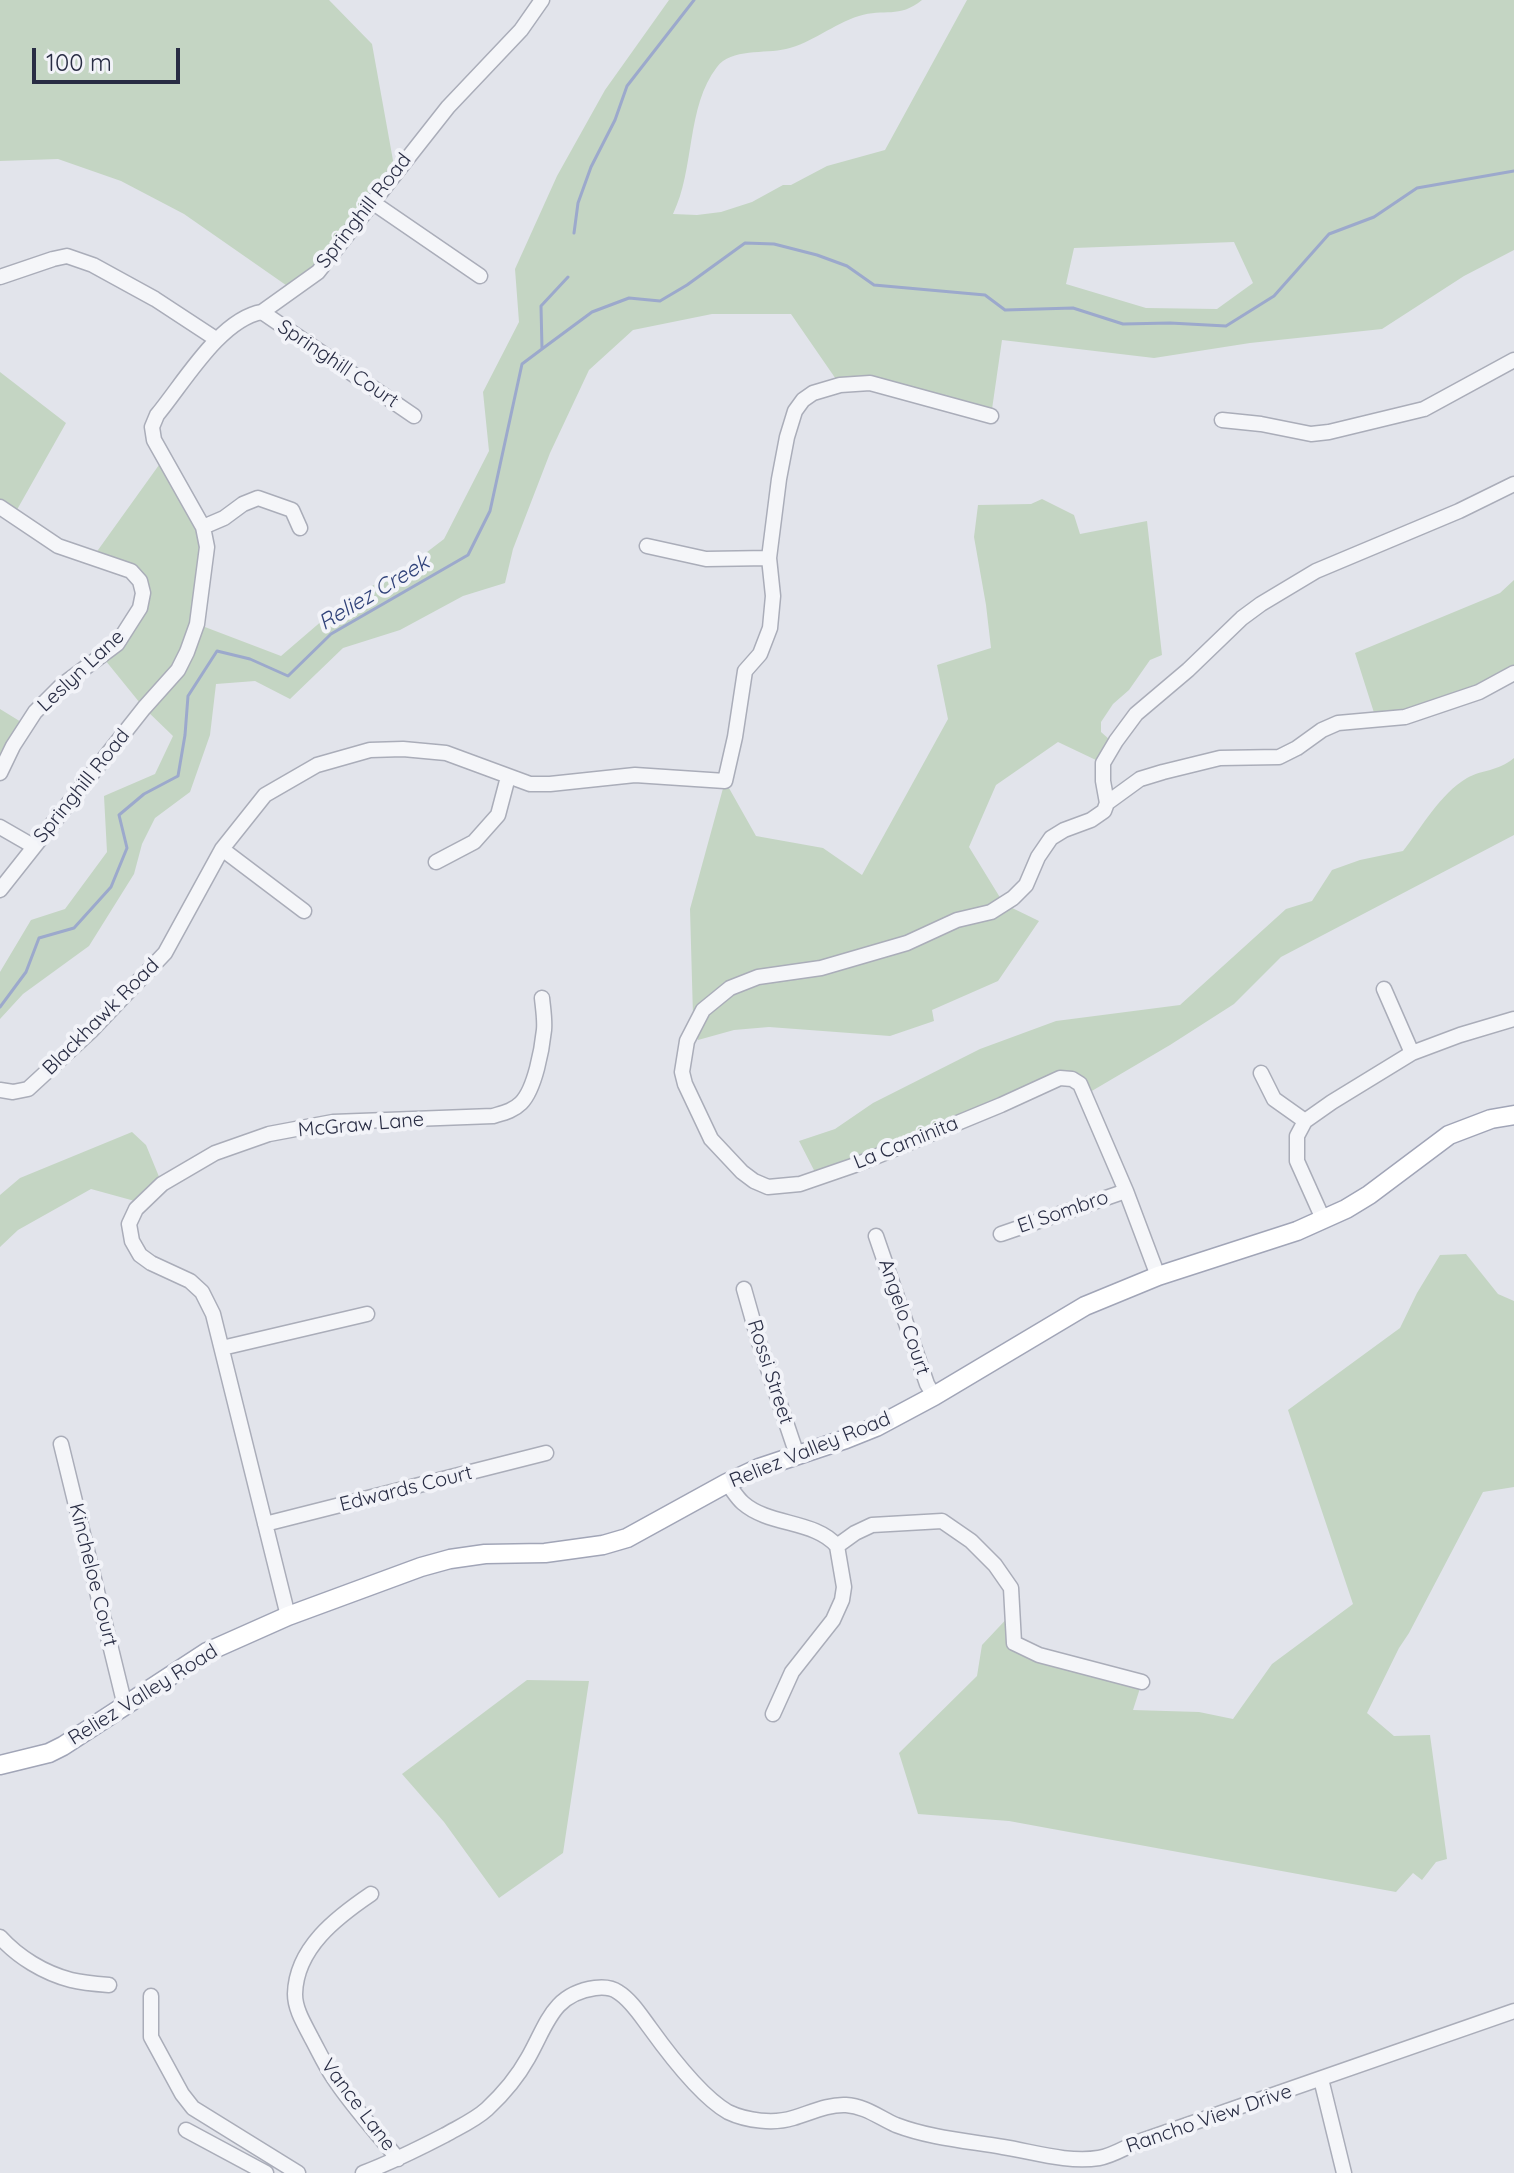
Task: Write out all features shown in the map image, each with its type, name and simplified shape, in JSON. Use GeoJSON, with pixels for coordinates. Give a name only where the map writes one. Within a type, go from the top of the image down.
{"type":"FeatureCollection","features":[{"type":"Feature","properties":{"kind":"main road","name":"Reliez Valley Road"},"geometry":{"type":"LineString","coordinates":[[0,1765],[49,1753],[207,1652],[288,1616],[421,1567],[485,1554],[545,1553],[603,1545],[627,1538],[759,1468],[876,1427],[1085,1306],[1158,1276],[1297,1231],[1346,1209],[1449,1135],[1491,1119],[1514,1115]]}},
{"type":"Feature","properties":{"kind":"street","name":"Springhill Road"},"geometry":{"type":"LineString","coordinates":[[0,890],[144,708],[178,670],[197,624],[207,547],[203,527],[154,440],[152,427],[157,415],[216,339],[262,312],[318,272],[448,107],[521,30],[542,0]]}},
{"type":"Feature","properties":{"kind":"street"},"geometry":{"type":"LineString","coordinates":[[372,202],[480,276]]}},
{"type":"Feature","properties":{"kind":"street"},"geometry":{"type":"LineString","coordinates":[[0,277],[67,256],[93,265],[155,299],[216,339]]}},
{"type":"Feature","properties":{"kind":"street","name":"Springhill Court"},"geometry":{"type":"LineString","coordinates":[[262,312],[414,416]]}},
{"type":"Feature","properties":{"kind":"street"},"geometry":{"type":"LineString","coordinates":[[1222,420],[1303,433],[1329,432],[1424,409],[1514,360]]}},
{"type":"Feature","properties":{"kind":"street"},"geometry":{"type":"LineString","coordinates":[[647,546],[706,559],[769,558],[787,437],[795,411],[813,393],[840,385],[870,383],[991,416]]}},
{"type":"Feature","properties":{"kind":"street"},"geometry":{"type":"LineString","coordinates":[[1514,484],[1459,511],[1316,571],[1242,618],[1136,714],[1116,741],[1103,763],[1107,803],[1140,779],[1220,758],[1279,757],[1338,723],[1405,717],[1479,692],[1514,673]]}},
{"type":"Feature","properties":{"kind":"street"},"geometry":{"type":"LineString","coordinates":[[203,527],[258,498],[292,510],[300,528]]}},
{"type":"Feature","properties":{"kind":"street","name":"Leslyn Lane"},"geometry":{"type":"LineString","coordinates":[[0,507],[58,546],[131,571],[140,581],[143,593],[140,608],[117,644],[62,685],[35,712],[0,773]]}},
{"type":"Feature","properties":{"kind":"street","name":"Blackhawk Road"},"geometry":{"type":"LineString","coordinates":[[0,1090],[13,1092],[28,1089],[92,1030],[165,953],[222,849],[265,795],[317,765],[370,750],[403,749],[446,753],[530,784],[635,775],[725,781],[745,671],[760,654],[770,628],[773,596],[769,558]]}},
{"type":"Feature","properties":{"kind":"street"},"geometry":{"type":"LineString","coordinates":[[436,862],[474,842],[498,815],[508,777]]}},
{"type":"Feature","properties":{"kind":"street","name":"La Caminita"},"geometry":{"type":"LineString","coordinates":[[1107,803],[1104,811],[1091,820],[1051,838],[1038,857],[1026,885],[991,912],[957,920],[907,943],[854,960],[758,977],[730,988],[703,1010],[687,1041],[682,1072],[711,1139],[742,1172],[768,1187],[800,1184],[858,1164],[1060,1078],[1072,1079],[1080,1084],[1158,1276]]}},
{"type":"Feature","properties":{"kind":"street"},"geometry":{"type":"LineString","coordinates":[[0,827],[33,846]]}},
{"type":"Feature","properties":{"kind":"street"},"geometry":{"type":"LineString","coordinates":[[222,849],[304,911]]}},
{"type":"Feature","properties":{"kind":"street"},"geometry":{"type":"LineString","coordinates":[[1384,989],[1412,1053]]}},
{"type":"Feature","properties":{"kind":"street","name":"McGraw Lane"},"geometry":{"type":"LineString","coordinates":[[288,1616],[213,1314],[202,1292],[190,1281],[140,1255],[132,1241],[129,1224],[136,1209],[162,1184],[215,1153],[269,1134],[333,1122],[493,1116],[511,1110],[522,1102],[534,1079],[545,1029],[542,998]]}},
{"type":"Feature","properties":{"kind":"street"},"geometry":{"type":"LineString","coordinates":[[1323,1219],[1297,1161],[1297,1136],[1305,1121],[1412,1053],[1514,1019]]}},
{"type":"Feature","properties":{"kind":"street"},"geometry":{"type":"LineString","coordinates":[[1261,1073],[1274,1099],[1305,1121]]}},
{"type":"Feature","properties":{"kind":"street","name":"El Sombro"},"geometry":{"type":"LineString","coordinates":[[1001,1234],[1126,1191]]}},
{"type":"Feature","properties":{"kind":"street","name":"Angelo Court"},"geometry":{"type":"LineString","coordinates":[[876,1236],[927,1384],[934,1396]]}},
{"type":"Feature","properties":{"kind":"street","name":"Rossi Street"},"geometry":{"type":"LineString","coordinates":[[744,1289],[797,1455]]}},
{"type":"Feature","properties":{"kind":"street"},"geometry":{"type":"LineString","coordinates":[[222,1348],[367,1314]]}},
{"type":"Feature","properties":{"kind":"street","name":"Kincheloe Court"},"geometry":{"type":"LineString","coordinates":[[61,1444],[125,1706]]}},
{"type":"Feature","properties":{"kind":"street","name":"Edwards Court"},"geometry":{"type":"LineString","coordinates":[[265,1524],[546,1453]]}},
{"type":"Feature","properties":{"kind":"street"},"geometry":{"type":"LineString","coordinates":[[727,1483],[744,1504],[821,1534],[837,1546],[844,1587],[842,1600],[833,1620],[792,1672],[773,1714]]}},
{"type":"Feature","properties":{"kind":"street"},"geometry":{"type":"LineString","coordinates":[[837,1546],[872,1525],[942,1521],[971,1541],[995,1565],[1011,1588],[1014,1643],[1039,1655],[1142,1682]]}},
{"type":"Feature","properties":{"kind":"street","name":"Vance Lane"},"geometry":{"type":"LineString","coordinates":[[371,1894],[343,1913],[318,1939],[306,1955],[298,1975],[295,1995],[300,2016],[333,2078],[398,2159]]}},
{"type":"Feature","properties":{"kind":"street"},"geometry":{"type":"LineString","coordinates":[[0,1937],[20,1955],[47,1971],[71,1980],[109,1985]]}},
{"type":"Feature","properties":{"kind":"street","name":"Rancho View Drive"},"geometry":{"type":"LineString","coordinates":[[363,2173],[398,2159],[484,2112],[527,2061],[559,2003],[569,1994],[597,1988],[617,1990],[626,1997],[665,2048],[714,2101],[729,2112],[748,2119],[781,2121],[831,2106],[847,2105],[897,2125],[936,2135],[1072,2159],[1101,2158],[1138,2142],[1514,2011]]}},
{"type":"Feature","properties":{"kind":"street"},"geometry":{"type":"LineString","coordinates":[[151,1996],[151,2037],[193,2108],[298,2173]]}},
{"type":"Feature","properties":{"kind":"street"},"geometry":{"type":"LineString","coordinates":[[1321,2079],[1344,2173]]}},
{"type":"Feature","properties":{"kind":"street"},"geometry":{"type":"LineString","coordinates":[[186,2130],[266,2173]]}},
{"type":"Feature","properties":{"kind":"green space"},"geometry":{"type":"Polygon","coordinates":[[[0,0],[329,0],[372,44],[396,177],[293,290],[184,214],[121,181],[58,159],[0,161],[0,0]]]}},
{"type":"Feature","properties":{"kind":"green space"},"geometry":{"type":"Polygon","coordinates":[[[669,0],[922,0],[899,11],[849,19],[796,46],[739,54],[723,61],[707,83],[700,101],[685,178],[673,214],[697,215],[721,212],[752,202],[827,166],[885,150],[967,0],[1514,0],[1514,250],[1464,276],[1382,329],[1250,343],[1154,358],[1002,340],[991,416],[924,398],[840,385],[791,314],[712,314],[633,330],[589,370],[550,453],[513,549],[505,583],[463,596],[400,630],[343,648],[290,699],[255,681],[216,684],[210,735],[190,792],[155,818],[142,844],[134,874],[89,946],[23,994],[0,1019],[0,972],[31,920],[65,909],[107,852],[104,796],[155,774],[173,736],[144,708],[101,655],[129,626],[140,581],[93,557],[164,458],[203,527],[197,624],[281,656],[345,601],[410,565],[444,539],[489,451],[483,392],[519,322],[515,269],[557,176],[605,90],[669,0]],[[1234,242],[1074,248],[1066,284],[1146,308],[1217,309],[1253,283],[1234,242]]]}},
{"type":"Feature","properties":{"kind":"green space"},"geometry":{"type":"Polygon","coordinates":[[[0,372],[66,423],[14,515],[0,507],[0,372]]]}},
{"type":"Feature","properties":{"kind":"green space"},"geometry":{"type":"Polygon","coordinates":[[[1042,499],[1074,515],[1080,534],[1147,521],[1162,655],[1150,660],[1101,722],[1101,732],[1110,740],[1098,761],[1058,742],[996,785],[969,847],[1004,904],[1039,921],[998,981],[932,1010],[934,1021],[890,1036],[769,1027],[734,1030],[698,1040],[693,1016],[690,909],[725,781],[756,836],[823,848],[862,875],[948,719],[937,665],[991,648],[974,537],[978,505],[1031,504],[1042,499]]]}},
{"type":"Feature","properties":{"kind":"green space"},"geometry":{"type":"Polygon","coordinates":[[[1514,580],[1514,673],[1376,719],[1355,653],[1500,593],[1514,580]]]}},
{"type":"Feature","properties":{"kind":"green space"},"geometry":{"type":"Polygon","coordinates":[[[0,709],[26,725],[0,773],[0,709]]]}},
{"type":"Feature","properties":{"kind":"green space"},"geometry":{"type":"Polygon","coordinates":[[[1514,758],[1514,835],[1281,957],[1234,1004],[1170,1045],[1085,1095],[1072,1079],[818,1178],[799,1141],[835,1129],[873,1103],[980,1049],[1056,1021],[1180,1005],[1286,909],[1312,901],[1332,870],[1360,860],[1403,851],[1457,785],[1514,758]]]}},
{"type":"Feature","properties":{"kind":"green space"},"geometry":{"type":"Polygon","coordinates":[[[132,1132],[146,1145],[162,1184],[142,1203],[91,1189],[18,1230],[0,1247],[0,1195],[20,1178],[132,1132]]]}},
{"type":"Feature","properties":{"kind":"green space"},"geometry":{"type":"Polygon","coordinates":[[[1466,1254],[1498,1294],[1514,1301],[1514,1487],[1483,1492],[1367,1713],[1394,1736],[1430,1735],[1447,1859],[1436,1862],[1422,1880],[1413,1873],[1396,1892],[1009,1821],[918,1814],[899,1753],[977,1676],[982,1645],[1013,1612],[1014,1642],[1142,1682],[1133,1710],[1199,1712],[1233,1719],[1272,1664],[1353,1604],[1288,1410],[1400,1328],[1440,1255],[1466,1254]]]}},
{"type":"Feature","properties":{"kind":"green space"},"geometry":{"type":"Polygon","coordinates":[[[527,1680],[589,1681],[563,1853],[499,1898],[444,1822],[402,1774],[527,1680]]]}},
{"type":"Feature","properties":{"kind":"waterway","name":"Reliez Creek"},"geometry":{"type":"LineString","coordinates":[[574,233],[578,203],[627,86],[694,0]]}},
{"type":"Feature","properties":{"kind":"waterway"},"geometry":{"type":"LineString","coordinates":[[542,349],[592,312],[629,298],[660,301],[745,243],[774,244],[817,255],[847,266],[874,285],[985,295],[1005,310],[1073,308],[1123,324],[1226,326],[1274,296],[1329,234],[1374,217],[1417,188],[1514,171]]}},
{"type":"Feature","properties":{"kind":"waterway","name":"Reliez Creek"},"geometry":{"type":"LineString","coordinates":[[0,1007],[26,972],[39,938],[74,928],[111,887],[127,848],[119,815],[144,794],[178,776],[188,696],[217,651],[250,659],[288,676],[331,634],[468,555],[490,511],[522,364],[542,349],[541,306],[568,277]]}}]}
